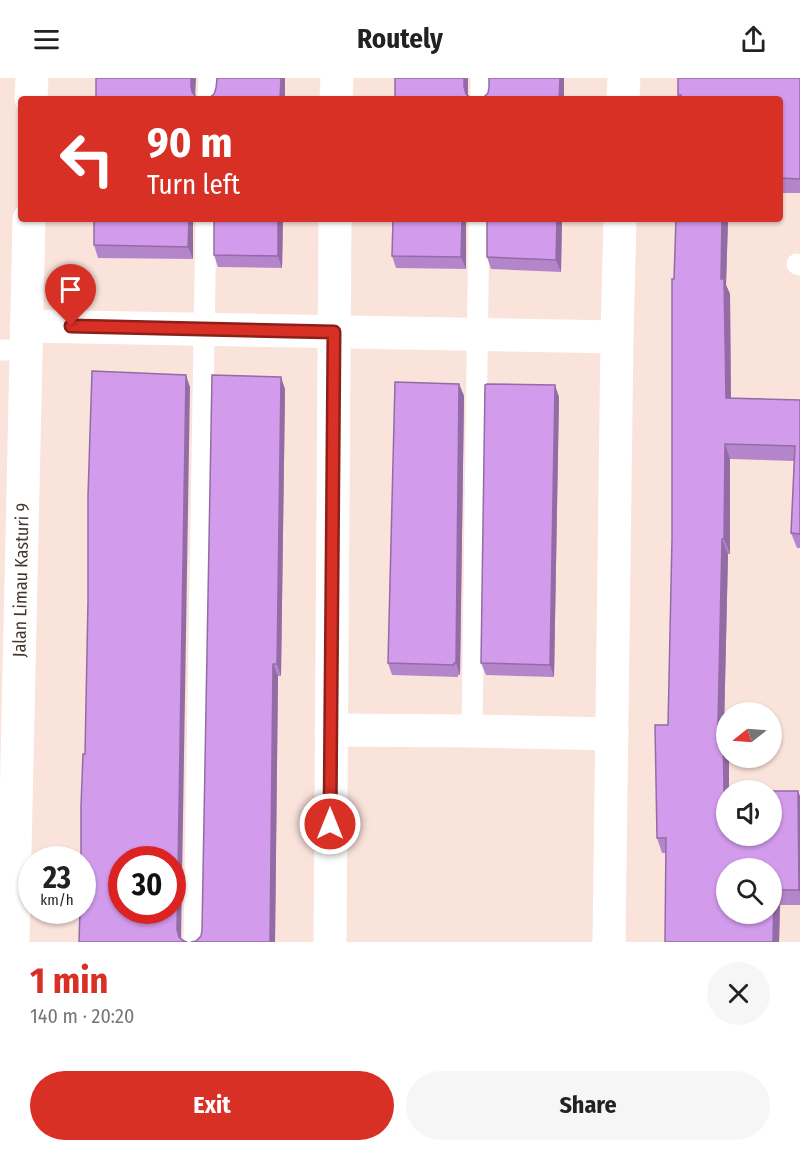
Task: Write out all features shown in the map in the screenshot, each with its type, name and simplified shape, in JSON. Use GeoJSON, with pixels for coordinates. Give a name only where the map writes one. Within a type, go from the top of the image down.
{"type":"FeatureCollection","features":[{"type":"Feature","properties":{"kind":"street"},"geometry":{"type":"LineString","coordinates":[[31,96],[32,78]]}},
{"type":"Feature","properties":{"kind":"street"},"geometry":{"type":"LineString","coordinates":[[336,96],[337,78]]}},
{"type":"Feature","properties":{"kind":"street"},"geometry":{"type":"LineString","coordinates":[[624,78],[624,96]]}},
{"type":"Feature","properties":{"kind":"street","name":"Jalan Limau Kasturi 9"},"geometry":{"type":"LineString","coordinates":[[13,942],[17,342],[29,222]]}},
{"type":"Feature","properties":{"kind":"street"},"geometry":{"type":"LineString","coordinates":[[330,942],[335,222]]}},
{"type":"Feature","properties":{"kind":"street"},"geometry":{"type":"LineString","coordinates":[[609,942],[620,222]]}},
{"type":"Feature","properties":{"kind":"street"},"geometry":{"type":"LineString","coordinates":[[17,342],[205,329],[617,337]]}},
{"type":"Feature","properties":{"kind":"street"},"geometry":{"type":"LineString","coordinates":[[331,730],[612,734]]}},
{"type":"Feature","properties":{"kind":"lane"},"geometry":{"type":"LineString","coordinates":[[208,96],[209,78]]}},
{"type":"Feature","properties":{"kind":"lane"},"geometry":{"type":"LineString","coordinates":[[481,96],[482,78]]}},
{"type":"Feature","properties":{"kind":"lane"},"geometry":{"type":"LineString","coordinates":[[194,942],[206,222]]}},
{"type":"Feature","properties":{"kind":"lane"},"geometry":{"type":"LineString","coordinates":[[472,731],[480,222]]}},
{"type":"Feature","properties":{"kind":"building"},"geometry":{"type":"Polygon","coordinates":[[[96,78],[191,78],[192,92],[195,96],[96,96],[96,78]]]}},
{"type":"Feature","properties":{"kind":"building"},"geometry":{"type":"Polygon","coordinates":[[[217,78],[281,78],[280,96],[212,96],[216,88],[217,78]]]}},
{"type":"Feature","properties":{"kind":"building"},"geometry":{"type":"Polygon","coordinates":[[[395,78],[464,78],[464,87],[468,96],[395,96],[395,78]]]}},
{"type":"Feature","properties":{"kind":"building"},"geometry":{"type":"Polygon","coordinates":[[[489,78],[560,78],[559,96],[485,96],[489,87],[489,78]]]}},
{"type":"Feature","properties":{"kind":"building"},"geometry":{"type":"Polygon","coordinates":[[[678,78],[800,78],[800,179],[783,178],[783,96],[678,95],[678,78]]]}},
{"type":"Feature","properties":{"kind":"building"},"geometry":{"type":"Polygon","coordinates":[[[94,222],[189,222],[188,247],[94,245],[94,222]]]}},
{"type":"Feature","properties":{"kind":"building"},"geometry":{"type":"Polygon","coordinates":[[[214,222],[278,222],[278,256],[214,255],[214,222]]]}},
{"type":"Feature","properties":{"kind":"building"},"geometry":{"type":"Polygon","coordinates":[[[393,222],[462,222],[461,257],[392,256],[393,222]]]}},
{"type":"Feature","properties":{"kind":"building"},"geometry":{"type":"Polygon","coordinates":[[[487,222],[557,222],[556,260],[487,257],[487,222]]]}},
{"type":"Feature","properties":{"kind":"building"},"geometry":{"type":"Polygon","coordinates":[[[676,222],[722,222],[721,279],[724,279],[726,398],[800,400],[800,534],[791,533],[795,446],[725,444],[718,702],[716,702],[716,768],[724,768],[724,780],[716,780],[716,846],[782,846],[782,791],[798,791],[799,890],[782,890],[782,858],[716,858],[716,924],[773,924],[773,942],[665,942],[666,838],[657,838],[655,725],[668,725],[672,539],[672,279],[674,279],[676,222]]]}},
{"type":"Feature","properties":{"kind":"building"},"geometry":{"type":"Polygon","coordinates":[[[92,371],[186,375],[178,846],[108,846],[108,924],[177,924],[179,937],[187,942],[79,942],[80,924],[96,924],[96,846],[81,846],[88,601],[88,496],[92,371]]]}},
{"type":"Feature","properties":{"kind":"building"},"geometry":{"type":"Polygon","coordinates":[[[212,375],[281,377],[277,664],[273,664],[270,942],[191,942],[201,936],[202,930],[212,375]]]}},
{"type":"Feature","properties":{"kind":"building"},"geometry":{"type":"Polygon","coordinates":[[[395,382],[459,384],[456,663],[454,665],[388,663],[395,382]]]}},
{"type":"Feature","properties":{"kind":"building"},"geometry":{"type":"Polygon","coordinates":[[[485,385],[555,385],[550,665],[481,663],[485,385]]]}},
{"type":"Feature","properties":{"kind":"route"},"geometry":{"type":"LineString","coordinates":[[71,326],[334,332],[330,824]]}}]}
